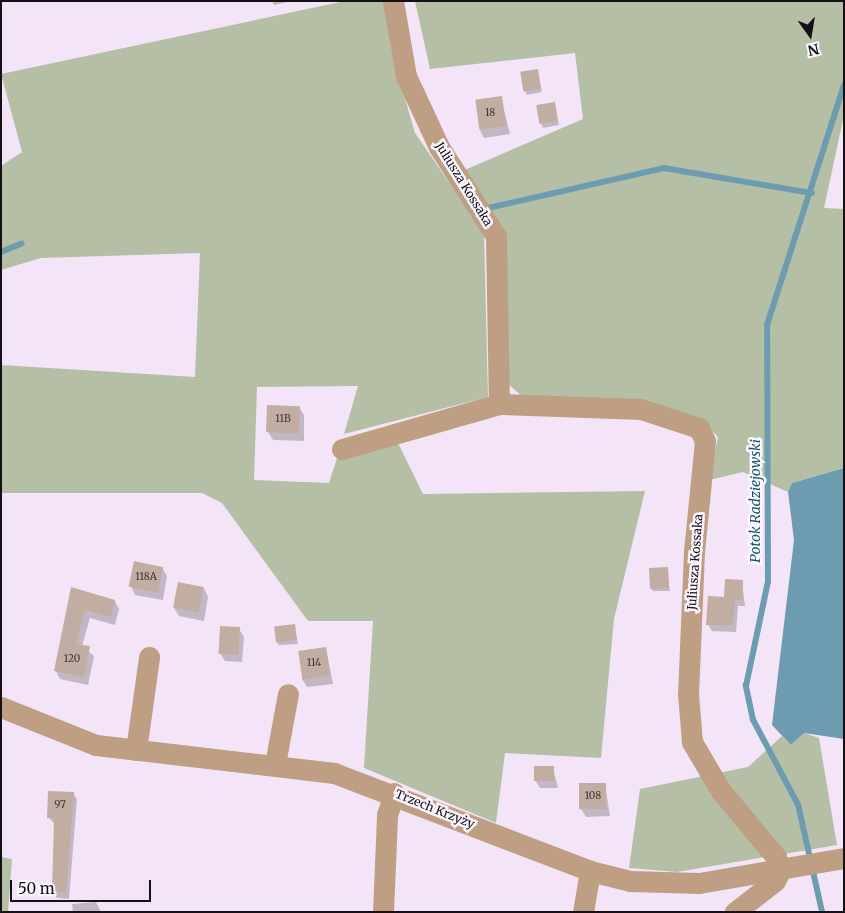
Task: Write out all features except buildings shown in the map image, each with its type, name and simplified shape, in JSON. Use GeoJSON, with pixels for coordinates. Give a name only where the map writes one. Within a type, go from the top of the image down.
{"type":"FeatureCollection","features":[{"type":"Feature","properties":{"kind":"street","name":"Juliusza Kossaka"},"geometry":{"type":"LineString","coordinates":[[393,1],[406,76],[439,147],[482,210],[496,236],[500,260],[499,404]]}},
{"type":"Feature","properties":{"kind":"street","name":"Juliusza Kossaka"},"geometry":{"type":"LineString","coordinates":[[342,449],[499,404],[641,409],[699,428],[705,441],[705,462],[694,552],[688,694],[692,742],[721,791],[776,857],[790,869]]}},
{"type":"Feature","properties":{"kind":"street"},"geometry":{"type":"LineString","coordinates":[[136,750],[148,656]]}},
{"type":"Feature","properties":{"kind":"street"},"geometry":{"type":"LineString","coordinates":[[274,764],[288,694]]}},
{"type":"Feature","properties":{"kind":"street","name":"Trzech Krzyży"},"geometry":{"type":"LineString","coordinates":[[1,707],[77,740],[136,750],[274,764],[334,773],[394,792],[590,871],[675,885],[790,869],[839,859]]}},
{"type":"Feature","properties":{"kind":"street"},"geometry":{"type":"LineString","coordinates":[[383,912],[387,816],[394,792]]}},
{"type":"Feature","properties":{"kind":"street"},"geometry":{"type":"LineString","coordinates":[[735,912],[790,869]]}},
{"type":"Feature","properties":{"kind":"street"},"geometry":{"type":"LineString","coordinates":[[583,912],[590,871]]}},
{"type":"Feature","properties":{"kind":"green space"},"geometry":{"type":"Polygon","coordinates":[[[345,1],[385,1],[391,49],[415,133],[484,233],[488,397],[344,434],[358,386],[257,387],[254,480],[329,483],[337,458],[398,443],[423,494],[645,491],[614,619],[601,758],[505,753],[496,823],[364,768],[373,621],[308,621],[222,503],[202,493],[1,493],[1,365],[195,377],[200,253],[41,258],[1,270],[1,166],[22,152],[1,74],[345,1]]]}},
{"type":"Feature","properties":{"kind":"green space"},"geometry":{"type":"Polygon","coordinates":[[[415,1],[844,1],[844,115],[824,208],[844,209],[844,468],[792,483],[788,492],[743,472],[709,480],[718,437],[703,421],[523,397],[508,384],[506,243],[460,172],[583,119],[575,53],[430,69],[415,1]]]}},
{"type":"Feature","properties":{"kind":"green space"},"geometry":{"type":"Polygon","coordinates":[[[804,733],[819,738],[837,845],[677,872],[629,868],[640,789],[748,767],[782,736],[791,745],[804,733]]]}},
{"type":"Feature","properties":{"kind":"green space"},"geometry":{"type":"Polygon","coordinates":[[[1,857],[12,859],[8,912],[1,912],[1,857]]]}},
{"type":"Feature","properties":{"kind":"water"},"geometry":{"type":"Polygon","coordinates":[[[844,468],[844,739],[804,733],[791,745],[772,725],[794,540],[788,492],[792,483],[844,468]]]}},
{"type":"Feature","properties":{"kind":"waterway","name":"Potok Radziejowski"},"geometry":{"type":"LineString","coordinates":[[822,912],[798,805],[753,720],[746,686],[768,582],[767,325],[844,85]]}},
{"type":"Feature","properties":{"kind":"waterway"},"geometry":{"type":"LineString","coordinates":[[484,209],[664,168],[812,193]]}},
{"type":"Feature","properties":{"kind":"waterway"},"geometry":{"type":"LineString","coordinates":[[1,252],[21,244]]}}]}
